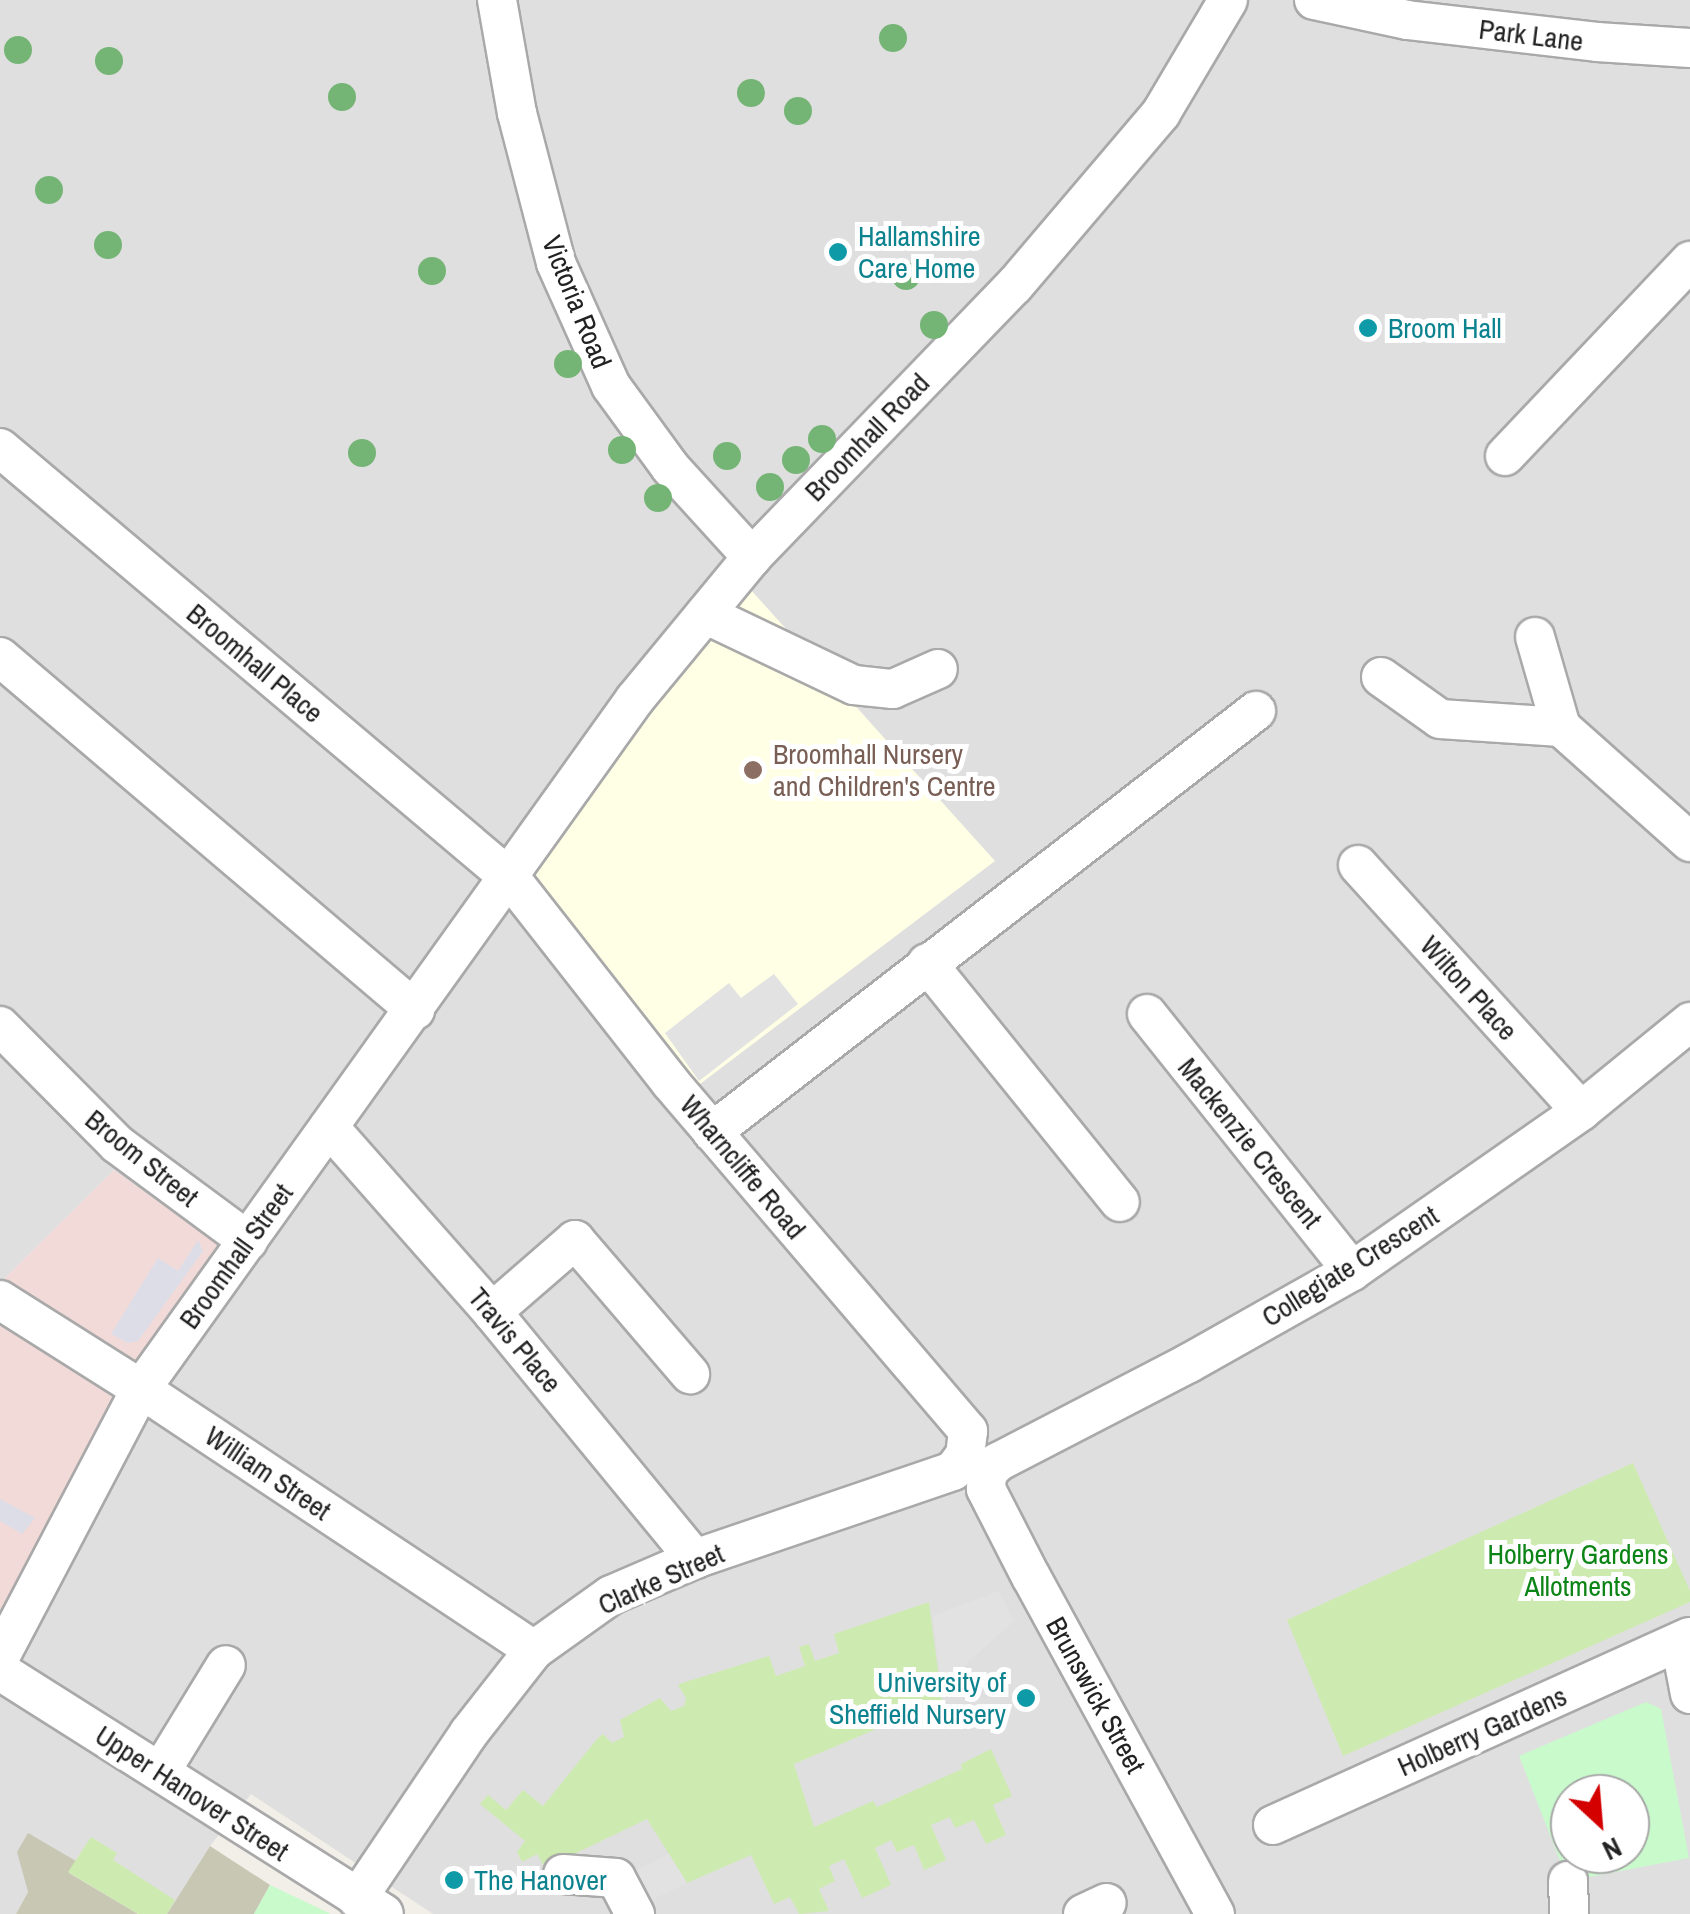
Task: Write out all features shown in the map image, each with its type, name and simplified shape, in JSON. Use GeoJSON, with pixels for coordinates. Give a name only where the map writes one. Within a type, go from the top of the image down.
{"type":"FeatureCollection","features":[{"type":"Feature","properties":{"kind":"street","name":"Victoria Road"},"geometry":{"type":"LineString","coordinates":[[497,0],[517,113],[556,262],[610,386],[670,467],[752,557]]}},
{"type":"Feature","properties":{"kind":"street","name":"Broomhall Road"},"geometry":{"type":"LineString","coordinates":[[510,879],[635,699],[752,557],[1014,286],[1160,113],[1228,0]]}},
{"type":"Feature","properties":{"kind":"street","name":"Park Lane"},"geometry":{"type":"LineString","coordinates":[[1314,0],[1407,20],[1597,42],[1690,48]]}},
{"type":"Feature","properties":{"kind":"street"},"geometry":{"type":"LineString","coordinates":[[1505,456],[1690,261]]}},
{"type":"Feature","properties":{"kind":"street","name":"Broomhall Place"},"geometry":{"type":"LineString","coordinates":[[0,448],[510,879]]}},
{"type":"Feature","properties":{"kind":"street"},"geometry":{"type":"LineString","coordinates":[[705,614],[854,685],[893,690],[938,670]]}},
{"type":"Feature","properties":{"kind":"street"},"geometry":{"type":"LineString","coordinates":[[1535,637],[1561,726],[1690,842]]}},
{"type":"Feature","properties":{"kind":"street"},"geometry":{"type":"LineString","coordinates":[[0,657],[415,1010]]}},
{"type":"Feature","properties":{"kind":"street"},"geometry":{"type":"LineString","coordinates":[[1381,677],[1440,719],[1561,726]]}},
{"type":"Feature","properties":{"kind":"street"},"geometry":{"type":"LineString","coordinates":[[712,1132],[1256,712]]}},
{"type":"Feature","properties":{"kind":"street","name":"Wilton Place"},"geometry":{"type":"LineString","coordinates":[[1358,865],[1581,1111]]}},
{"type":"Feature","properties":{"kind":"street","name":"Broomhall Street"},"geometry":{"type":"LineString","coordinates":[[0,1657],[141,1388],[510,879]]}},
{"type":"Feature","properties":{"kind":"street","name":"Wharncliffe Road"},"geometry":{"type":"LineString","coordinates":[[510,879],[679,1074],[712,1132],[968,1431],[976,1464]]}},
{"type":"Feature","properties":{"kind":"street"},"geometry":{"type":"LineString","coordinates":[[927,963],[1120,1202]]}},
{"type":"Feature","properties":{"kind":"street","name":"Mackenzie Crescent"},"geometry":{"type":"LineString","coordinates":[[1147,1014],[1352,1271]]}},
{"type":"Feature","properties":{"kind":"street","name":"Collegiate Crescent"},"geometry":{"type":"LineString","coordinates":[[976,1464],[998,1462],[1064,1429],[1352,1271],[1581,1111],[1690,1022]]}},
{"type":"Feature","properties":{"kind":"street","name":"Broom Street"},"geometry":{"type":"LineString","coordinates":[[0,1026],[117,1144],[248,1241]]}},
{"type":"Feature","properties":{"kind":"street","name":"Travis Place"},"geometry":{"type":"LineString","coordinates":[[329,1127],[492,1312],[694,1560]]}},
{"type":"Feature","properties":{"kind":"street"},"geometry":{"type":"LineString","coordinates":[[492,1312],[575,1240],[690,1374]]}},
{"type":"Feature","properties":{"kind":"street","name":"William Street"},"geometry":{"type":"LineString","coordinates":[[0,1300],[141,1388],[534,1650]]}},
{"type":"Feature","properties":{"kind":"street","name":"Clarke Street"},"geometry":{"type":"LineString","coordinates":[[370,1906],[469,1733],[534,1650],[611,1594],[694,1560],[976,1464]]}},
{"type":"Feature","properties":{"kind":"street","name":"Brunswick Street"},"geometry":{"type":"LineString","coordinates":[[976,1464],[1032,1577],[1215,1914]]}},
{"type":"Feature","properties":{"kind":"street"},"geometry":{"type":"LineString","coordinates":[[1685,1639],[1690,1694]]}},
{"type":"Feature","properties":{"kind":"street","name":"Holberry Gardens"},"geometry":{"type":"LineString","coordinates":[[1273,1825],[1685,1639]]}},
{"type":"Feature","properties":{"kind":"street"},"geometry":{"type":"LineString","coordinates":[[160,1772],[226,1666]]}},
{"type":"Feature","properties":{"kind":"street","name":"Upper Hanover Street"},"geometry":{"type":"LineString","coordinates":[[0,1671],[370,1906]]}},
{"type":"Feature","properties":{"kind":"street"},"geometry":{"type":"LineString","coordinates":[[563,1874],[616,1878],[635,1914]]}},
{"type":"Feature","properties":{"kind":"shaded area"},"geometry":{"type":"Polygon","coordinates":[[[0,0],[1690,0],[1690,1914],[433,1914],[251,1794],[210,1846],[167,1914],[138,1914],[68,1872],[75,1861],[18,1852],[28,1892],[16,1914],[0,1914],[0,1631],[114,1170],[0,1283],[0,0]]]}},
{"type":"Feature","properties":{"kind":"shaded area","name":"Broomhall Nursery and Children's Centre"},"geometry":{"type":"Polygon","coordinates":[[[741,579],[995,861],[696,1087],[525,861],[741,579]]]}},
{"type":"Feature","properties":{"kind":"shaded area"},"geometry":{"type":"Polygon","coordinates":[[[774,974],[798,1004],[699,1081],[665,1033],[729,983],[741,998],[774,974]]]}},
{"type":"Feature","properties":{"kind":"shaded area"},"geometry":{"type":"Polygon","coordinates":[[[114,1170],[225,1250],[0,1631],[0,1283],[114,1170]]]}},
{"type":"Feature","properties":{"kind":"shaded area"},"geometry":{"type":"Polygon","coordinates":[[[198,1240],[203,1251],[138,1341],[128,1343],[111,1334],[158,1258],[178,1271],[198,1240]]]}},
{"type":"Feature","properties":{"kind":"shaded area"},"geometry":{"type":"Polygon","coordinates":[[[0,1499],[35,1518],[22,1534],[0,1521],[0,1499]]]}},
{"type":"Feature","properties":{"kind":"shaded area"},"geometry":{"type":"Polygon","coordinates":[[[999,1591],[1014,1621],[941,1686],[933,1616],[999,1591]]]}},
{"type":"Feature","properties":{"kind":"shaded area"},"geometry":{"type":"Polygon","coordinates":[[[28,1833],[76,1861],[69,1873],[138,1914],[16,1914],[28,1892],[17,1852],[28,1833]]]}},
{"type":"Feature","properties":{"kind":"shaded area"},"geometry":{"type":"Polygon","coordinates":[[[210,1846],[270,1885],[254,1914],[167,1914],[210,1846]]]}},
{"type":"Feature","properties":{"kind":"shaded area"},"geometry":{"type":"Polygon","coordinates":[[[669,1854],[687,1883],[647,1902],[627,1875],[669,1854]]]}},
{"type":"Feature","properties":{"kind":"green space","name":"Holberry Gardens Allotments"},"geometry":{"type":"Polygon","coordinates":[[[1633,1463],[1690,1591],[1690,1602],[1343,1756],[1287,1620],[1633,1463]]]}},
{"type":"Feature","properties":{"kind":"green space"},"geometry":{"type":"Polygon","coordinates":[[[929,1602],[942,1701],[794,1764],[814,1827],[873,1801],[877,1807],[962,1769],[961,1764],[991,1749],[1012,1796],[993,1805],[1006,1835],[986,1844],[974,1820],[955,1828],[950,1817],[931,1825],[946,1860],[924,1870],[914,1845],[897,1852],[891,1840],[875,1848],[891,1885],[862,1898],[844,1859],[829,1866],[835,1881],[819,1889],[829,1911],[799,1914],[790,1897],[774,1904],[751,1855],[687,1883],[647,1819],[545,1868],[537,1854],[522,1862],[517,1852],[525,1841],[480,1804],[488,1795],[506,1810],[523,1790],[543,1806],[597,1739],[603,1734],[612,1743],[624,1737],[620,1720],[660,1698],[671,1711],[684,1706],[686,1698],[678,1685],[769,1656],[776,1676],[805,1666],[799,1647],[809,1644],[815,1661],[839,1653],[834,1634],[929,1602]]]}},
{"type":"Feature","properties":{"kind":"green space"},"geometry":{"type":"Polygon","coordinates":[[[1646,1702],[1661,1709],[1689,1858],[1650,1865],[1650,1774],[1550,1774],[1550,1835],[1519,1756],[1646,1702]]]}},
{"type":"Feature","properties":{"kind":"green space"},"geometry":{"type":"Polygon","coordinates":[[[91,1837],[117,1853],[113,1860],[175,1900],[167,1914],[138,1914],[68,1872],[91,1837]]]}},
{"type":"Feature","properties":{"kind":"green space"},"geometry":{"type":"Polygon","coordinates":[[[1565,1874],[1605,1874],[1568,1881],[1565,1874]]]}},
{"type":"Feature","properties":{"kind":"green space"},"geometry":{"type":"Polygon","coordinates":[[[270,1885],[331,1914],[254,1914],[270,1885]]]}},
{"type":"Feature","properties":{"kind":"place","name":"Hallamshire Care Home"},"geometry":{"type":"Point","coordinates":[838,252]}},
{"type":"Feature","properties":{"kind":"place","name":"Broom Hall"},"geometry":{"type":"Point","coordinates":[1368,328]}},
{"type":"Feature","properties":{"kind":"place","name":"Broomhall Nursery and Children's Centre"},"geometry":{"type":"Point","coordinates":[753,770]}},
{"type":"Feature","properties":{"kind":"place","name":"University of Sheffield Nursery"},"geometry":{"type":"Point","coordinates":[1026,1698]}},
{"type":"Feature","properties":{"kind":"place","name":"The Hanover"},"geometry":{"type":"Point","coordinates":[454,1880]}}]}
